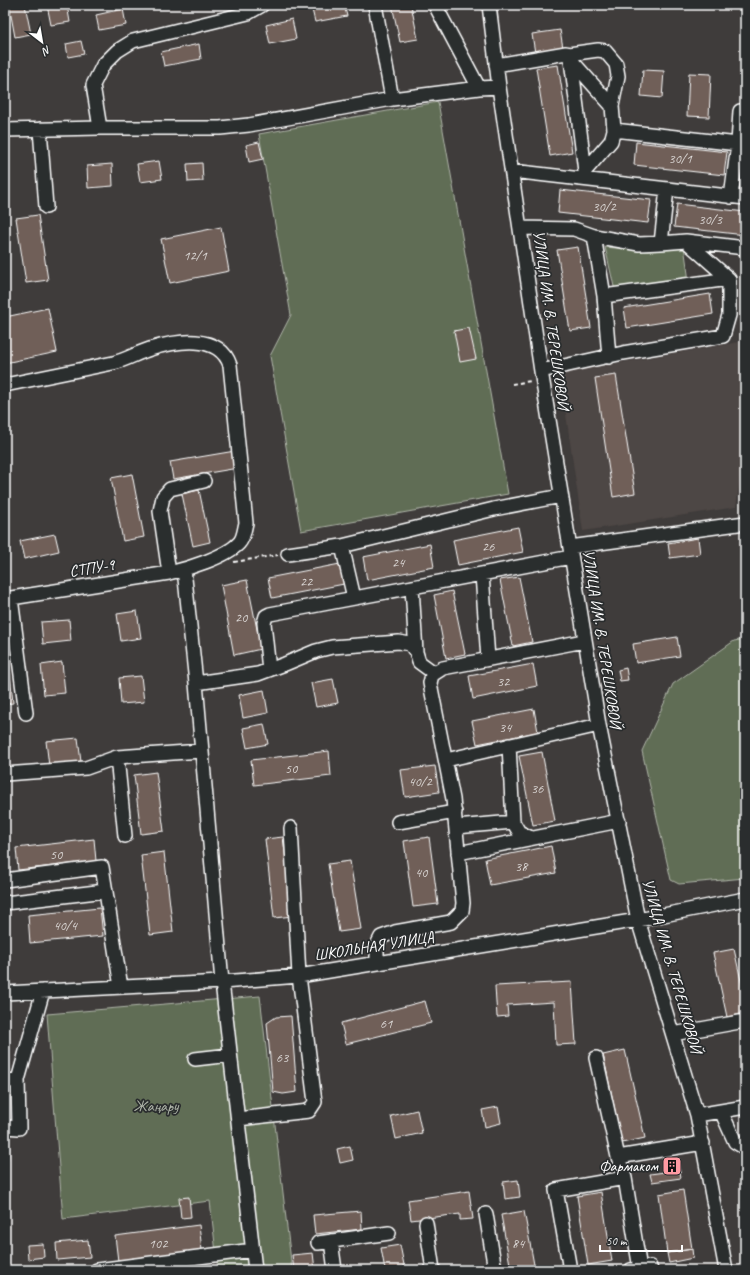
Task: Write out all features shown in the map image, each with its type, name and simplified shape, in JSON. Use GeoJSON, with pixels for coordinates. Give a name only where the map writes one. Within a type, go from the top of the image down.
{"type":"FeatureCollection","features":[{"type":"Feature","properties":{"kind":"street"},"geometry":{"type":"LineString","coordinates":[[100,128],[93,85],[103,65],[117,51],[133,41],[248,13],[262,5]]}},
{"type":"Feature","properties":{"kind":"street"},"geometry":{"type":"LineString","coordinates":[[375,5],[392,99]]}},
{"type":"Feature","properties":{"kind":"street"},"geometry":{"type":"LineString","coordinates":[[435,5],[479,88]]}},
{"type":"Feature","properties":{"kind":"street","name":"УЛИЦА ИМ. В. ТЕРЕШКОВОЙ"},"geometry":{"type":"LineString","coordinates":[[489,5],[499,87],[542,375],[598,725],[619,821],[638,920],[697,1115],[726,1270]]}},
{"type":"Feature","properties":{"kind":"street"},"geometry":{"type":"LineString","coordinates":[[570,57],[598,50],[605,51],[616,64],[618,76],[612,106],[614,130],[611,141],[585,175]]}},
{"type":"Feature","properties":{"kind":"street"},"geometry":{"type":"LineString","coordinates":[[496,65],[566,53],[612,106]]}},
{"type":"Feature","properties":{"kind":"street"},"geometry":{"type":"LineString","coordinates":[[570,57],[585,175]]}},
{"type":"Feature","properties":{"kind":"street"},"geometry":{"type":"LineString","coordinates":[[5,130],[220,128],[249,125],[392,99],[479,88],[499,87]]}},
{"type":"Feature","properties":{"kind":"street"},"geometry":{"type":"LineString","coordinates":[[731,197],[738,144],[740,111]]}},
{"type":"Feature","properties":{"kind":"street"},"geometry":{"type":"LineString","coordinates":[[40,129],[46,207]]}},
{"type":"Feature","properties":{"kind":"street"},"geometry":{"type":"LineString","coordinates":[[614,130],[738,144]]}},
{"type":"Feature","properties":{"kind":"street"},"geometry":{"type":"LineString","coordinates":[[512,171],[585,175],[667,189],[745,198]]}},
{"type":"Feature","properties":{"kind":"street"},"geometry":{"type":"LineString","coordinates":[[661,242],[667,189]]}},
{"type":"Feature","properties":{"kind":"street"},"geometry":{"type":"LineString","coordinates":[[520,228],[574,229],[594,236],[639,244],[686,241],[745,248]]}},
{"type":"Feature","properties":{"kind":"street"},"geometry":{"type":"LineString","coordinates":[[594,236],[604,296],[609,357]]}},
{"type":"Feature","properties":{"kind":"street"},"geometry":{"type":"LineString","coordinates":[[542,375],[623,353],[723,336],[729,316],[729,279],[686,241]]}},
{"type":"Feature","properties":{"kind":"street"},"geometry":{"type":"LineString","coordinates":[[604,296],[729,279]]}},
{"type":"Feature","properties":{"kind":"street","name":"СТПУ-9"},"geometry":{"type":"LineString","coordinates":[[5,385],[115,362],[168,344],[204,342],[216,346],[228,357],[230,364],[246,523],[243,536],[239,543],[229,551],[184,570],[8,598]]}},
{"type":"Feature","properties":{"kind":"street"},"geometry":{"type":"LineString","coordinates":[[169,573],[160,511],[163,497],[170,490],[204,481]]}},
{"type":"Feature","properties":{"kind":"street"},"geometry":{"type":"LineString","coordinates":[[288,554],[342,546],[494,509],[561,496]]}},
{"type":"Feature","properties":{"kind":"street"},"geometry":{"type":"LineString","coordinates":[[269,670],[264,623],[266,616],[270,614],[482,574],[570,552],[745,523]]}},
{"type":"Feature","properties":{"kind":"street"},"geometry":{"type":"LineString","coordinates":[[342,546],[354,598]]}},
{"type":"Feature","properties":{"kind":"street"},"geometry":{"type":"LineString","coordinates":[[184,570],[196,683],[222,982],[255,1270]]}},
{"type":"Feature","properties":{"kind":"street"},"geometry":{"type":"LineString","coordinates":[[482,574],[488,660]]}},
{"type":"Feature","properties":{"kind":"street"},"geometry":{"type":"LineString","coordinates":[[412,587],[416,652],[421,665],[434,673]]}},
{"type":"Feature","properties":{"kind":"street"},"geometry":{"type":"LineString","coordinates":[[8,598],[26,713]]}},
{"type":"Feature","properties":{"kind":"street"},"geometry":{"type":"LineString","coordinates":[[377,963],[377,945],[381,937],[395,932],[451,922],[462,911],[455,812],[430,678],[434,673],[443,668],[584,641]]}},
{"type":"Feature","properties":{"kind":"street"},"geometry":{"type":"LineString","coordinates":[[196,683],[258,674],[316,651],[332,647],[399,642],[410,644],[416,652]]}},
{"type":"Feature","properties":{"kind":"street"},"geometry":{"type":"LineString","coordinates":[[446,760],[598,725]]}},
{"type":"Feature","properties":{"kind":"street"},"geometry":{"type":"LineString","coordinates":[[510,745],[513,822],[519,832],[531,838]]}},
{"type":"Feature","properties":{"kind":"street"},"geometry":{"type":"LineString","coordinates":[[5,774],[86,768],[117,757],[201,751]]}},
{"type":"Feature","properties":{"kind":"street"},"geometry":{"type":"LineString","coordinates":[[117,757],[125,836]]}},
{"type":"Feature","properties":{"kind":"street"},"geometry":{"type":"LineString","coordinates":[[398,822],[455,812]]}},
{"type":"Feature","properties":{"kind":"street"},"geometry":{"type":"LineString","coordinates":[[458,853],[619,821]]}},
{"type":"Feature","properties":{"kind":"street"},"geometry":{"type":"LineString","coordinates":[[456,827],[513,822]]}},
{"type":"Feature","properties":{"kind":"street"},"geometry":{"type":"LineString","coordinates":[[238,1119],[309,1111],[315,1102],[299,976],[292,828]]}},
{"type":"Feature","properties":{"kind":"street"},"geometry":{"type":"LineString","coordinates":[[5,880],[102,867],[121,987]]}},
{"type":"Feature","properties":{"kind":"street"},"geometry":{"type":"LineString","coordinates":[[5,903],[105,891]]}},
{"type":"Feature","properties":{"kind":"street","name":"ШКОЛЬНАЯ УЛИЦА"},"geometry":{"type":"LineString","coordinates":[[5,994],[222,982],[299,976],[638,920],[745,899]]}},
{"type":"Feature","properties":{"kind":"street"},"geometry":{"type":"LineString","coordinates":[[5,1127],[19,1128],[18,1080],[43,991]]}},
{"type":"Feature","properties":{"kind":"street"},"geometry":{"type":"LineString","coordinates":[[673,1034],[745,1021]]}},
{"type":"Feature","properties":{"kind":"street"},"geometry":{"type":"LineString","coordinates":[[195,1059],[230,1055]]}},
{"type":"Feature","properties":{"kind":"street"},"geometry":{"type":"LineString","coordinates":[[596,1058],[618,1157],[625,1178],[640,1270]]}},
{"type":"Feature","properties":{"kind":"street"},"geometry":{"type":"LineString","coordinates":[[5,1081],[18,1080]]}},
{"type":"Feature","properties":{"kind":"street"},"geometry":{"type":"LineString","coordinates":[[697,1115],[745,1108]]}},
{"type":"Feature","properties":{"kind":"street"},"geometry":{"type":"LineString","coordinates":[[720,1112],[735,1142],[745,1148]]}},
{"type":"Feature","properties":{"kind":"street"},"geometry":{"type":"LineString","coordinates":[[618,1157],[703,1143]]}},
{"type":"Feature","properties":{"kind":"street"},"geometry":{"type":"LineString","coordinates":[[570,1270],[556,1190],[625,1178]]}},
{"type":"Feature","properties":{"kind":"street"},"geometry":{"type":"LineString","coordinates":[[486,1214],[495,1270]]}},
{"type":"Feature","properties":{"kind":"street"},"geometry":{"type":"LineString","coordinates":[[426,1223],[433,1270]]}},
{"type":"Feature","properties":{"kind":"street"},"geometry":{"type":"LineString","coordinates":[[335,1270],[325,1242],[389,1233]]}},
{"type":"Feature","properties":{"kind":"street"},"geometry":{"type":"LineString","coordinates":[[97,1270],[172,1265],[252,1250]]}},
{"type":"Feature","properties":{"kind":"path"},"geometry":{"type":"LineString","coordinates":[[512,384],[542,375]]}},
{"type":"Feature","properties":{"kind":"path"},"geometry":{"type":"LineString","coordinates":[[229,562],[288,554]]}},
{"type":"Feature","properties":{"kind":"shaded area"},"geometry":{"type":"Polygon","coordinates":[[[745,341],[745,440],[736,507],[583,531],[560,373],[745,341]]]}},
{"type":"Feature","properties":{"kind":"green space"},"geometry":{"type":"Polygon","coordinates":[[[438,102],[508,494],[301,531],[270,356],[291,315],[259,134],[438,102]]]}},
{"type":"Feature","properties":{"kind":"green space"},"geometry":{"type":"Polygon","coordinates":[[[684,246],[689,281],[615,291],[605,247],[648,251],[684,246]]]}},
{"type":"Feature","properties":{"kind":"green space"},"geometry":{"type":"Polygon","coordinates":[[[745,639],[745,878],[679,884],[671,880],[642,751],[673,684],[734,641],[745,639]]]}},
{"type":"Feature","properties":{"kind":"green space","name":"Жаңару"},"geometry":{"type":"Polygon","coordinates":[[[260,996],[292,1270],[218,1270],[210,1201],[63,1219],[47,1014],[260,996]]]}},
{"type":"Feature","properties":{"kind":"building"},"geometry":{"type":"Polygon","coordinates":[[[9,5],[25,5],[31,34],[15,37],[9,5]]]}},
{"type":"Feature","properties":{"kind":"building"},"geometry":{"type":"Polygon","coordinates":[[[47,5],[67,5],[70,22],[51,25],[47,5]]]}},
{"type":"Feature","properties":{"kind":"building"},"geometry":{"type":"Polygon","coordinates":[[[311,5],[344,5],[347,16],[315,22],[311,5]]]}},
{"type":"Feature","properties":{"kind":"building"},"geometry":{"type":"Polygon","coordinates":[[[392,5],[411,5],[418,39],[400,42],[392,5]]]}},
{"type":"Feature","properties":{"kind":"building"},"geometry":{"type":"Polygon","coordinates":[[[123,9],[126,25],[99,30],[96,15],[123,9]]]}},
{"type":"Feature","properties":{"kind":"building"},"geometry":{"type":"Polygon","coordinates":[[[292,19],[296,39],[270,44],[266,25],[292,19]]]}},
{"type":"Feature","properties":{"kind":"building"},"geometry":{"type":"Polygon","coordinates":[[[560,30],[563,48],[535,53],[532,34],[560,30]]]}},
{"type":"Feature","properties":{"kind":"building"},"geometry":{"type":"Polygon","coordinates":[[[81,41],[84,54],[68,57],[66,44],[81,41]]]}},
{"type":"Feature","properties":{"kind":"building"},"geometry":{"type":"Polygon","coordinates":[[[199,44],[201,59],[164,66],[161,52],[199,44]]]}},
{"type":"Feature","properties":{"kind":"building"},"geometry":{"type":"Polygon","coordinates":[[[558,65],[572,152],[550,156],[536,68],[558,65]]]}},
{"type":"Feature","properties":{"kind":"building"},"geometry":{"type":"Polygon","coordinates":[[[643,70],[664,71],[662,98],[641,96],[643,70]]]}},
{"type":"Feature","properties":{"kind":"building"},"geometry":{"type":"Polygon","coordinates":[[[689,73],[711,74],[709,117],[687,116],[689,73]]]}},
{"type":"Feature","properties":{"kind":"building"},"geometry":{"type":"Polygon","coordinates":[[[259,142],[263,159],[249,162],[246,145],[259,142]]]}},
{"type":"Feature","properties":{"kind":"building"},"geometry":{"type":"Polygon","coordinates":[[[636,142],[727,152],[724,175],[634,165],[636,142]]]}},
{"type":"Feature","properties":{"kind":"building"},"geometry":{"type":"Polygon","coordinates":[[[159,161],[162,179],[140,182],[137,164],[159,161]]]}},
{"type":"Feature","properties":{"kind":"building"},"geometry":{"type":"Polygon","coordinates":[[[202,163],[203,181],[188,182],[187,164],[202,163]]]}},
{"type":"Feature","properties":{"kind":"building"},"geometry":{"type":"Polygon","coordinates":[[[112,164],[113,186],[88,188],[87,166],[112,164]]]}},
{"type":"Feature","properties":{"kind":"building"},"geometry":{"type":"Polygon","coordinates":[[[560,190],[651,200],[648,223],[558,213],[560,190]]]}},
{"type":"Feature","properties":{"kind":"building"},"geometry":{"type":"Polygon","coordinates":[[[677,204],[745,212],[745,235],[674,227],[677,204]]]}},
{"type":"Feature","properties":{"kind":"building"},"geometry":{"type":"Polygon","coordinates":[[[38,215],[48,280],[26,283],[16,218],[38,215]]]}},
{"type":"Feature","properties":{"kind":"building"},"geometry":{"type":"Polygon","coordinates":[[[221,227],[229,271],[170,283],[161,239],[221,227]]]}},
{"type":"Feature","properties":{"kind":"building"},"geometry":{"type":"Polygon","coordinates":[[[578,247],[591,328],[570,331],[557,250],[578,247]]]}},
{"type":"Feature","properties":{"kind":"building"},"geometry":{"type":"Polygon","coordinates":[[[710,294],[713,314],[627,328],[624,308],[710,294]]]}},
{"type":"Feature","properties":{"kind":"building"},"geometry":{"type":"Polygon","coordinates":[[[48,308],[57,352],[5,363],[5,317],[48,308]]]}},
{"type":"Feature","properties":{"kind":"building"},"geometry":{"type":"Polygon","coordinates":[[[469,328],[476,359],[460,362],[454,331],[469,328]]]}},
{"type":"Feature","properties":{"kind":"building"},"geometry":{"type":"Polygon","coordinates":[[[616,375],[635,493],[613,497],[595,378],[616,375]]]}},
{"type":"Feature","properties":{"kind":"building"},"geometry":{"type":"Polygon","coordinates":[[[235,451],[238,468],[173,479],[170,462],[235,451]]]}},
{"type":"Feature","properties":{"kind":"building"},"geometry":{"type":"Polygon","coordinates":[[[132,474],[144,537],[123,541],[111,478],[132,474]]]}},
{"type":"Feature","properties":{"kind":"building"},"geometry":{"type":"Polygon","coordinates":[[[199,490],[210,542],[193,546],[182,494],[199,490]]]}},
{"type":"Feature","properties":{"kind":"building"},"geometry":{"type":"Polygon","coordinates":[[[518,527],[523,552],[458,565],[453,540],[518,527]]]}},
{"type":"Feature","properties":{"kind":"building"},"geometry":{"type":"Polygon","coordinates":[[[55,534],[59,551],[24,559],[20,541],[55,534]]]}},
{"type":"Feature","properties":{"kind":"building"},"geometry":{"type":"Polygon","coordinates":[[[698,538],[700,554],[670,558],[668,543],[698,538]]]}},
{"type":"Feature","properties":{"kind":"building"},"geometry":{"type":"Polygon","coordinates":[[[430,544],[434,567],[367,580],[363,557],[430,544]]]}},
{"type":"Feature","properties":{"kind":"building"},"geometry":{"type":"Polygon","coordinates":[[[340,564],[344,584],[272,598],[268,578],[340,564]]]}},
{"type":"Feature","properties":{"kind":"building"},"geometry":{"type":"Polygon","coordinates":[[[519,577],[532,642],[513,646],[500,580],[519,577]]]}},
{"type":"Feature","properties":{"kind":"building"},"geometry":{"type":"Polygon","coordinates":[[[247,580],[261,649],[234,655],[221,585],[247,580]]]}},
{"type":"Feature","properties":{"kind":"building"},"geometry":{"type":"Polygon","coordinates":[[[452,591],[465,654],[446,658],[434,595],[452,591]]]}},
{"type":"Feature","properties":{"kind":"building"},"geometry":{"type":"Polygon","coordinates":[[[137,611],[141,638],[121,641],[117,614],[137,611]]]}},
{"type":"Feature","properties":{"kind":"building"},"geometry":{"type":"Polygon","coordinates":[[[69,620],[71,641],[43,644],[41,622],[69,620]]]}},
{"type":"Feature","properties":{"kind":"building"},"geometry":{"type":"Polygon","coordinates":[[[677,637],[680,656],[636,663],[633,644],[677,637]]]}},
{"type":"Feature","properties":{"kind":"building"},"geometry":{"type":"Polygon","coordinates":[[[62,662],[65,693],[44,695],[41,665],[62,662]]]}},
{"type":"Feature","properties":{"kind":"building"},"geometry":{"type":"Polygon","coordinates":[[[533,664],[537,686],[473,699],[469,676],[533,664]]]}},
{"type":"Feature","properties":{"kind":"building"},"geometry":{"type":"Polygon","coordinates":[[[626,668],[628,680],[620,681],[618,670],[626,668]]]}},
{"type":"Feature","properties":{"kind":"building"},"geometry":{"type":"Polygon","coordinates":[[[5,673],[10,673],[13,703],[5,704],[5,673]]]}},
{"type":"Feature","properties":{"kind":"building"},"geometry":{"type":"Polygon","coordinates":[[[141,676],[144,702],[121,704],[119,678],[141,676]]]}},
{"type":"Feature","properties":{"kind":"building"},"geometry":{"type":"Polygon","coordinates":[[[333,679],[338,703],[316,707],[311,683],[333,679]]]}},
{"type":"Feature","properties":{"kind":"building"},"geometry":{"type":"Polygon","coordinates":[[[264,690],[268,713],[243,718],[239,695],[264,690]]]}},
{"type":"Feature","properties":{"kind":"building"},"geometry":{"type":"Polygon","coordinates":[[[534,709],[538,732],[477,744],[472,721],[534,709]]]}},
{"type":"Feature","properties":{"kind":"building"},"geometry":{"type":"Polygon","coordinates":[[[264,724],[268,744],[247,748],[243,728],[264,724]]]}},
{"type":"Feature","properties":{"kind":"building"},"geometry":{"type":"Polygon","coordinates":[[[78,738],[81,762],[49,766],[46,741],[78,738]]]}},
{"type":"Feature","properties":{"kind":"building"},"geometry":{"type":"Polygon","coordinates":[[[329,751],[331,776],[254,785],[251,760],[329,751]]]}},
{"type":"Feature","properties":{"kind":"building"},"geometry":{"type":"Polygon","coordinates":[[[542,752],[555,821],[533,825],[519,756],[542,752]]]}},
{"type":"Feature","properties":{"kind":"building"},"geometry":{"type":"Polygon","coordinates":[[[435,766],[439,792],[405,797],[401,770],[435,766]]]}},
{"type":"Feature","properties":{"kind":"building"},"geometry":{"type":"Polygon","coordinates":[[[156,772],[164,831],[141,834],[134,775],[156,772]]]}},
{"type":"Feature","properties":{"kind":"building"},"geometry":{"type":"Polygon","coordinates":[[[283,837],[293,916],[274,918],[265,839],[283,837]]]}},
{"type":"Feature","properties":{"kind":"building"},"geometry":{"type":"Polygon","coordinates":[[[429,837],[438,904],[413,907],[404,841],[429,837]]]}},
{"type":"Feature","properties":{"kind":"building"},"geometry":{"type":"Polygon","coordinates":[[[94,839],[96,861],[18,870],[16,848],[94,839]]]}},
{"type":"Feature","properties":{"kind":"building"},"geometry":{"type":"Polygon","coordinates":[[[551,846],[556,873],[490,885],[485,859],[551,846]]]}},
{"type":"Feature","properties":{"kind":"building"},"geometry":{"type":"Polygon","coordinates":[[[164,852],[173,932],[150,935],[141,855],[164,852]]]}},
{"type":"Feature","properties":{"kind":"building"},"geometry":{"type":"Polygon","coordinates":[[[350,861],[361,929],[339,932],[328,864],[350,861]]]}},
{"type":"Feature","properties":{"kind":"building"},"geometry":{"type":"Polygon","coordinates":[[[100,908],[103,936],[30,943],[28,915],[100,908]]]}},
{"type":"Feature","properties":{"kind":"building"},"geometry":{"type":"Polygon","coordinates":[[[734,949],[745,999],[745,1013],[727,1017],[713,953],[734,949]]]}},
{"type":"Feature","properties":{"kind":"building"},"geometry":{"type":"Polygon","coordinates":[[[572,982],[576,1044],[556,1045],[554,1002],[507,1005],[508,1016],[497,1017],[495,986],[572,982]]]}},
{"type":"Feature","properties":{"kind":"building"},"geometry":{"type":"Polygon","coordinates":[[[425,1001],[431,1023],[346,1044],[341,1023],[425,1001]]]}},
{"type":"Feature","properties":{"kind":"building"},"geometry":{"type":"Polygon","coordinates":[[[291,1016],[297,1092],[283,1094],[273,1092],[267,1023],[276,1017],[291,1016]]]}},
{"type":"Feature","properties":{"kind":"building"},"geometry":{"type":"Polygon","coordinates":[[[625,1050],[645,1138],[622,1143],[603,1055],[625,1050]]]}},
{"type":"Feature","properties":{"kind":"building"},"geometry":{"type":"Polygon","coordinates":[[[498,1107],[501,1123],[485,1127],[482,1110],[498,1107]]]}},
{"type":"Feature","properties":{"kind":"building"},"geometry":{"type":"Polygon","coordinates":[[[417,1110],[422,1133],[396,1139],[391,1116],[417,1110]]]}},
{"type":"Feature","properties":{"kind":"building"},"geometry":{"type":"Polygon","coordinates":[[[350,1146],[353,1160],[340,1163],[337,1149],[350,1146]]]}},
{"type":"Feature","properties":{"kind":"building"},"geometry":{"type":"Polygon","coordinates":[[[5,1148],[9,1148],[6,1174],[5,1174],[5,1148]]]}},
{"type":"Feature","properties":{"kind":"building","name":"Фармаком"},"geometry":{"type":"Polygon","coordinates":[[[678,1159],[681,1178],[652,1182],[650,1174],[665,1172],[664,1161],[678,1159]]]}},
{"type":"Feature","properties":{"kind":"building"},"geometry":{"type":"Polygon","coordinates":[[[518,1180],[520,1197],[505,1199],[503,1182],[518,1180]]]}},
{"type":"Feature","properties":{"kind":"building"},"geometry":{"type":"Polygon","coordinates":[[[683,1190],[692,1249],[667,1253],[659,1194],[683,1190]]]}},
{"type":"Feature","properties":{"kind":"building"},"geometry":{"type":"Polygon","coordinates":[[[469,1191],[473,1219],[460,1220],[460,1214],[411,1220],[408,1200],[469,1191]]]}},
{"type":"Feature","properties":{"kind":"building"},"geometry":{"type":"Polygon","coordinates":[[[601,1192],[612,1261],[588,1265],[577,1196],[601,1192]]]}},
{"type":"Feature","properties":{"kind":"building"},"geometry":{"type":"Polygon","coordinates":[[[189,1197],[191,1217],[181,1218],[179,1198],[189,1197]]]}},
{"type":"Feature","properties":{"kind":"building"},"geometry":{"type":"Polygon","coordinates":[[[361,1211],[362,1229],[315,1234],[313,1215],[361,1211]]]}},
{"type":"Feature","properties":{"kind":"building"},"geometry":{"type":"Polygon","coordinates":[[[524,1211],[535,1270],[511,1270],[501,1215],[524,1211]]]}},
{"type":"Feature","properties":{"kind":"building"},"geometry":{"type":"Polygon","coordinates":[[[199,1225],[202,1250],[118,1261],[115,1236],[199,1225]]]}},
{"type":"Feature","properties":{"kind":"building"},"geometry":{"type":"Polygon","coordinates":[[[88,1240],[90,1257],[57,1260],[56,1243],[88,1240]]]}},
{"type":"Feature","properties":{"kind":"building"},"geometry":{"type":"Polygon","coordinates":[[[43,1244],[44,1257],[28,1259],[27,1245],[43,1244]]]}},
{"type":"Feature","properties":{"kind":"building"},"geometry":{"type":"Polygon","coordinates":[[[400,1245],[405,1270],[385,1270],[381,1248],[400,1245]]]}},
{"type":"Feature","properties":{"kind":"building"},"geometry":{"type":"Polygon","coordinates":[[[692,1249],[693,1258],[669,1263],[667,1253],[692,1249]]]}},
{"type":"Feature","properties":{"kind":"building"},"geometry":{"type":"Polygon","coordinates":[[[313,1253],[315,1270],[294,1270],[292,1255],[313,1253]]]}},
{"type":"Feature","properties":{"kind":"place","name":"Фармаком"},"geometry":{"type":"Point","coordinates":[672,1166]}}]}
